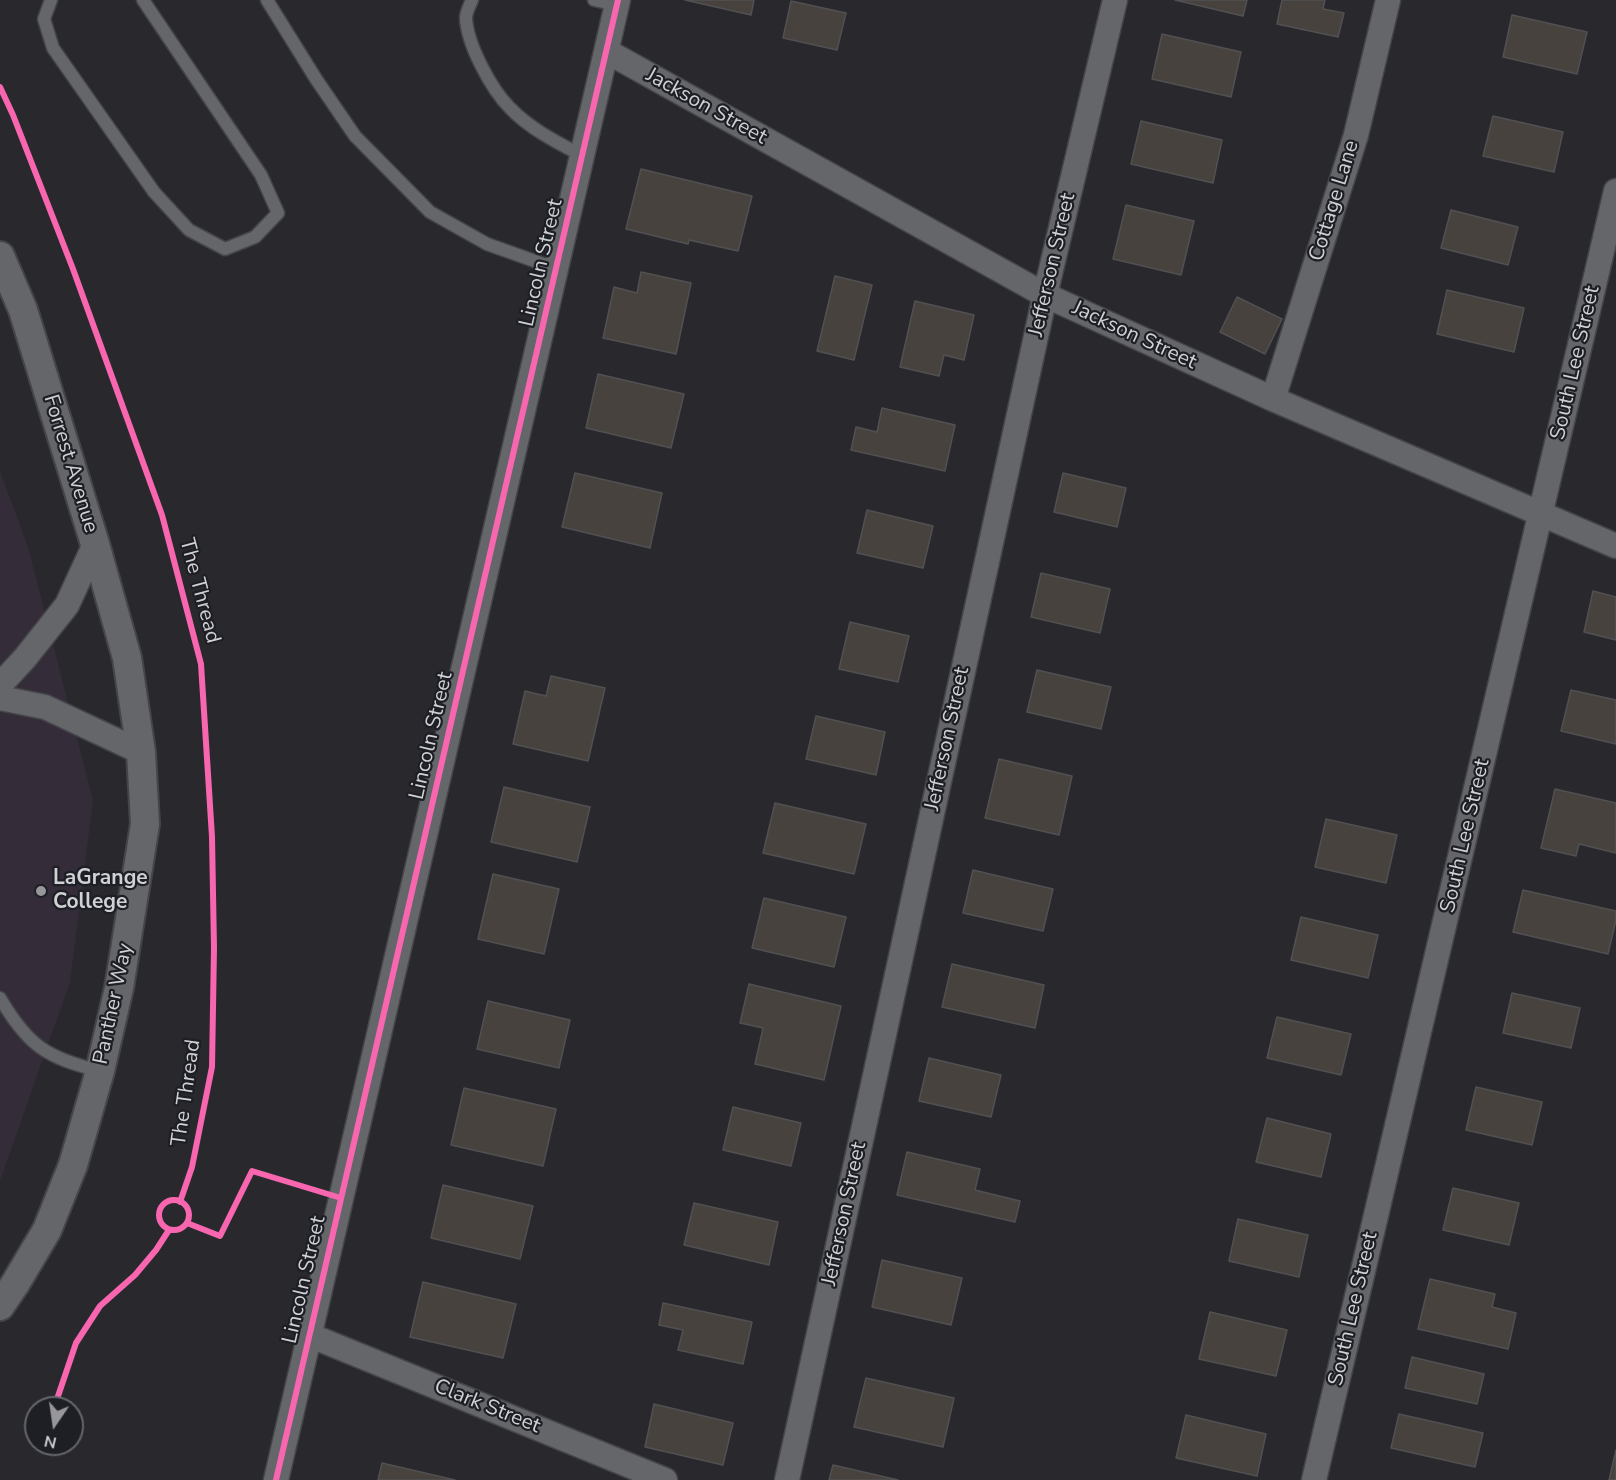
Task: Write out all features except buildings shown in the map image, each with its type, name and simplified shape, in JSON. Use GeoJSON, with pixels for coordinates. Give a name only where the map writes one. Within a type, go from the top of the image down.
{"type":"FeatureCollection","features":[{"type":"Feature","properties":{"kind":"street","name":"Jefferson Street"},"geometry":{"type":"LineString","coordinates":[[787,1480],[1045,295],[1115,0]]}},
{"type":"Feature","properties":{"kind":"street","name":"Cottage Lane"},"geometry":{"type":"LineString","coordinates":[[1273,399],[1356,135],[1388,0]]}},
{"type":"Feature","properties":{"kind":"street","name":"Lincoln Street"},"geometry":{"type":"LineString","coordinates":[[276,1480],[608,52],[610,2]]}},
{"type":"Feature","properties":{"kind":"street","name":"Jackson Street"},"geometry":{"type":"LineString","coordinates":[[608,52],[1045,295],[1273,399],[1616,546]]}},
{"type":"Feature","properties":{"kind":"street","name":"South Lee Street"},"geometry":{"type":"LineString","coordinates":[[1314,1480],[1616,191]]}},
{"type":"Feature","properties":{"kind":"street","name":"Forrest Avenue"},"geometry":{"type":"LineString","coordinates":[[0,256],[23,310],[95,544],[67,605],[25,658],[0,685]]}},
{"type":"Feature","properties":{"kind":"street","name":"Panther Way"},"geometry":{"type":"LineString","coordinates":[[0,1306],[47,1230],[73,1165],[100,1071],[119,988],[145,824],[141,752],[127,658],[95,544]]}},
{"type":"Feature","properties":{"kind":"street"},"geometry":{"type":"LineString","coordinates":[[0,698],[45,707],[141,752]]}},
{"type":"Feature","properties":{"kind":"street","name":"Clark Street"},"geometry":{"type":"LineString","coordinates":[[309,1335],[665,1480]]}},
{"type":"Feature","properties":{"kind":"lane"},"geometry":{"type":"LineString","coordinates":[[51,0],[44,19],[53,48],[154,192],[189,231],[225,249],[255,237],[278,213],[261,175],[143,0]]}},
{"type":"Feature","properties":{"kind":"lane"},"geometry":{"type":"LineString","coordinates":[[267,0],[355,136],[430,213],[487,244],[557,269]]}},
{"type":"Feature","properties":{"kind":"lane"},"geometry":{"type":"LineString","coordinates":[[472,0],[466,16],[472,46],[493,85],[510,108],[547,137],[583,156]]}},
{"type":"Feature","properties":{"kind":"lane"},"geometry":{"type":"LineString","coordinates":[[0,998],[33,1044],[51,1056],[77,1066],[100,1071]]}},
{"type":"Feature","properties":{"kind":"shaded area","name":"LaGrange College"},"geometry":{"type":"Polygon","coordinates":[[[0,471],[28,547],[93,800],[70,982],[0,1181],[0,471]]]}},
{"type":"Feature","properties":{"kind":"cycle path"},"geometry":{"type":"LineString","coordinates":[[276,1480],[618,0]]}},
{"type":"Feature","properties":{"kind":"cycle path","name":"The Thread"},"geometry":{"type":"LineString","coordinates":[[0,87],[73,269],[162,515],[201,664],[212,837],[214,948],[212,1067],[192,1167],[180,1202]]}},
{"type":"Feature","properties":{"kind":"cycle path"},"geometry":{"type":"LineString","coordinates":[[187,1223],[220,1236],[252,1171],[341,1198]]}},
{"type":"Feature","properties":{"kind":"cycle path"},"geometry":{"type":"LineString","coordinates":[[174,1200],[185,1204],[189,1215],[185,1226],[174,1230],[163,1226],[159,1215],[163,1204],[174,1200]]}},
{"type":"Feature","properties":{"kind":"cycle path"},"geometry":{"type":"LineString","coordinates":[[58,1396],[76,1343],[100,1306],[135,1275],[169,1230]]}},
{"type":"Feature","properties":{"kind":"place","name":"LaGrange College"},"geometry":{"type":"Point","coordinates":[41,891]}}]}
